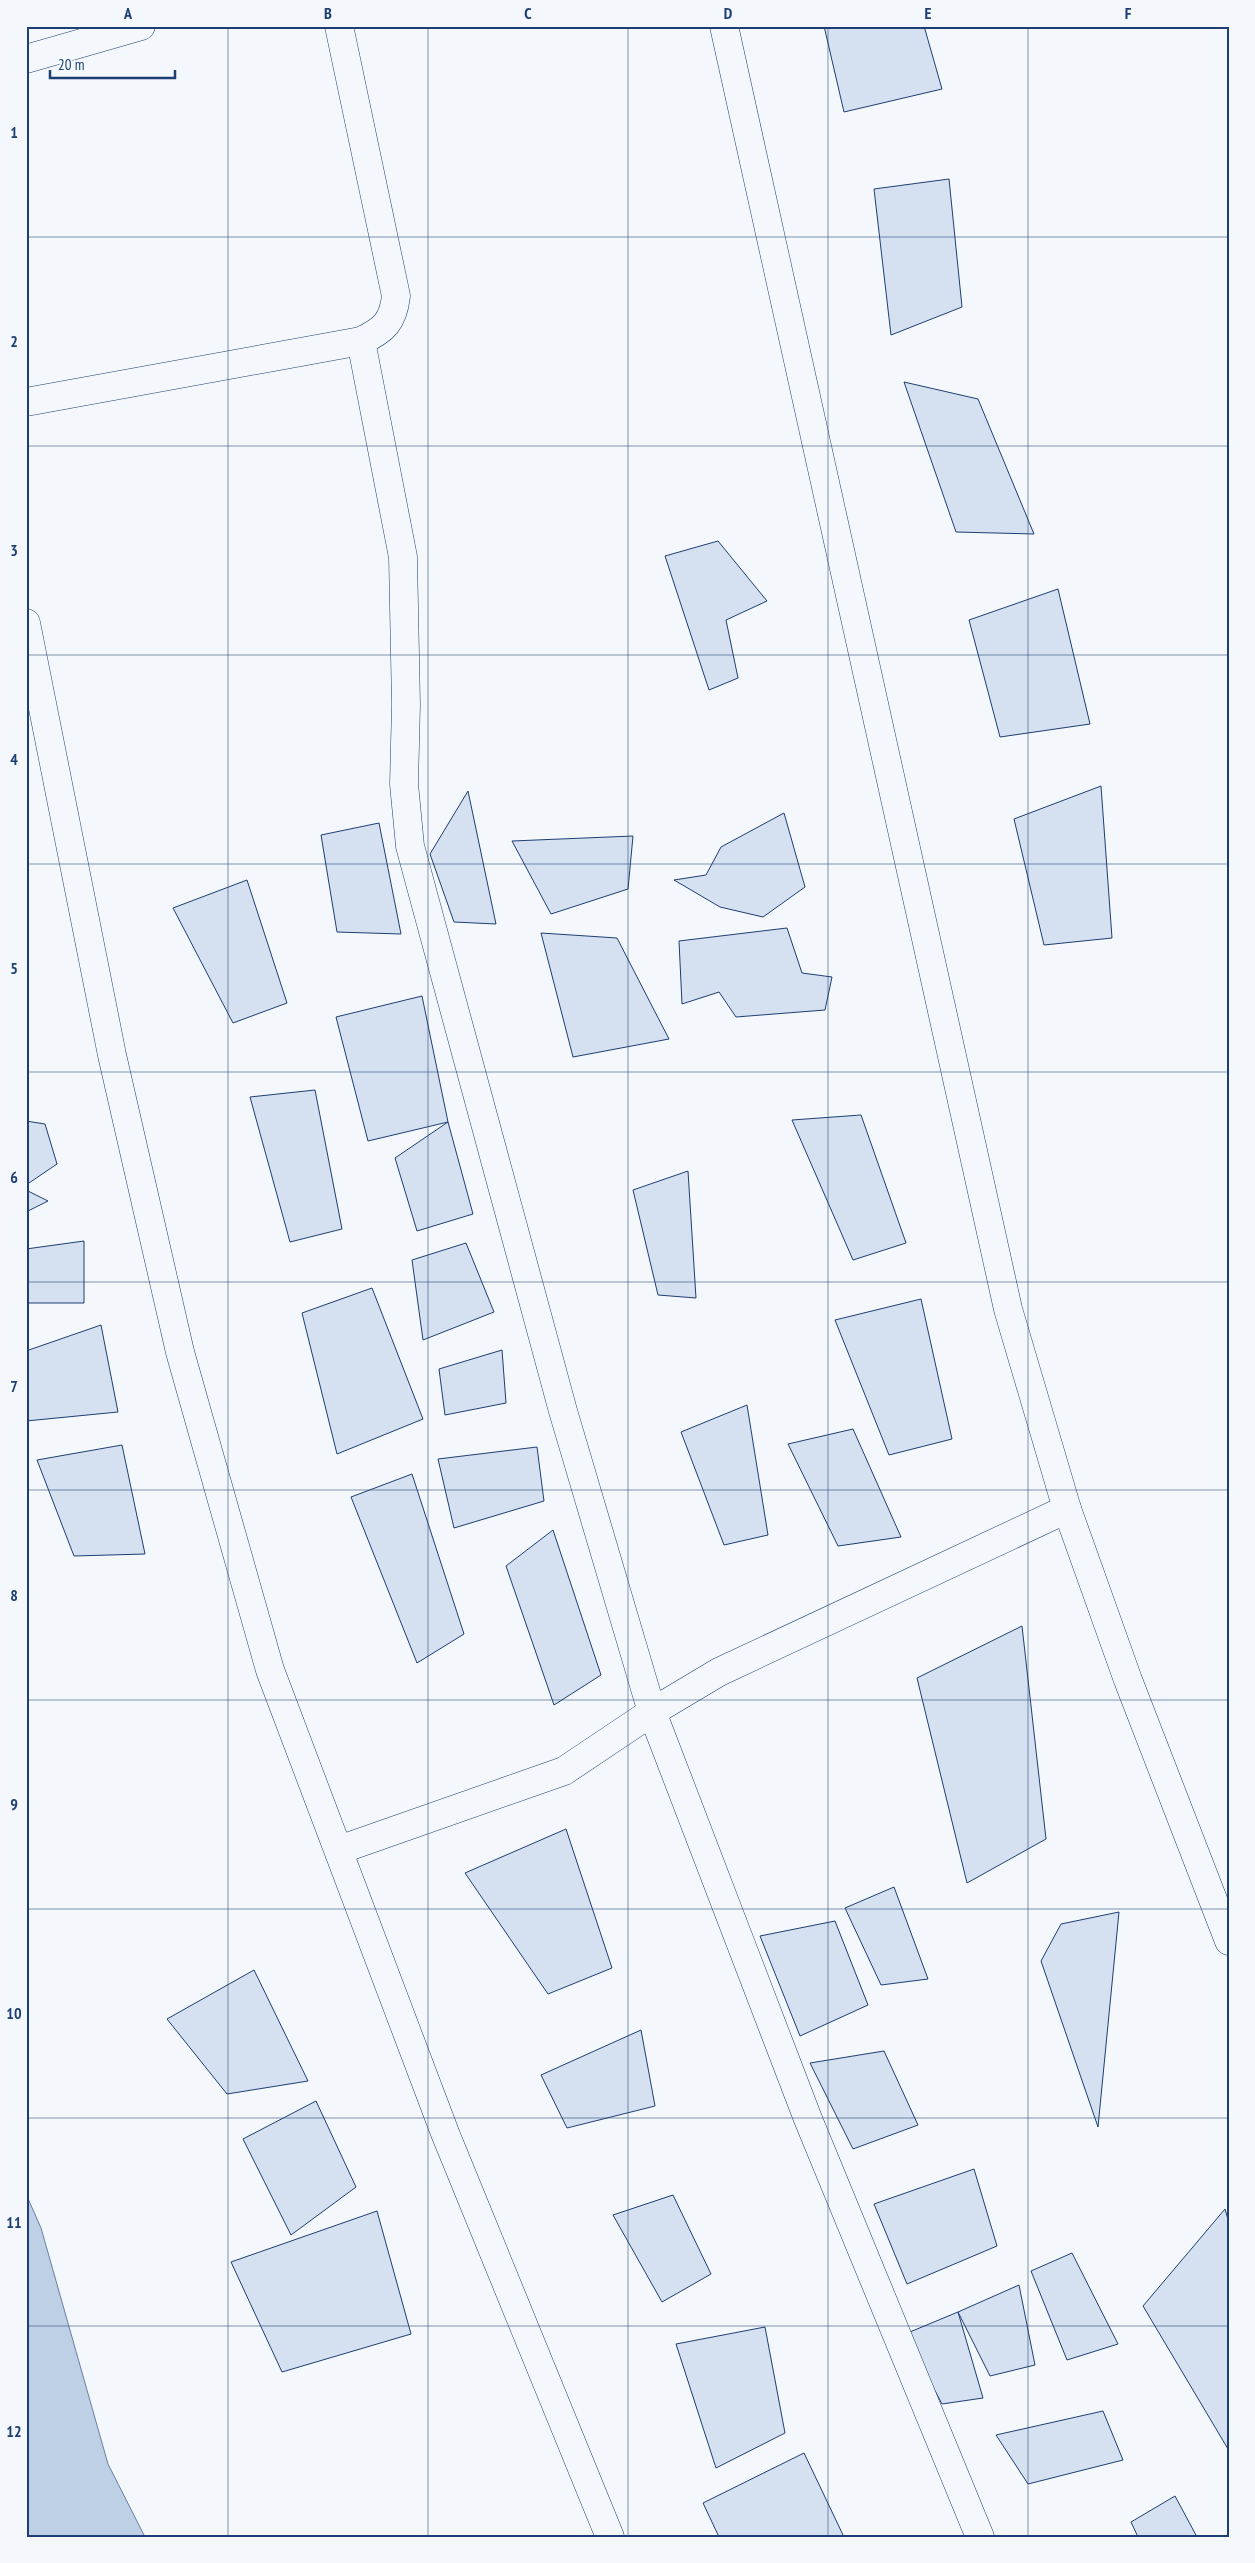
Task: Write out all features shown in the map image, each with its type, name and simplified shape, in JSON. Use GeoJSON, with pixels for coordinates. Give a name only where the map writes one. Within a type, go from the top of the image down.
{"type":"FeatureCollection","features":[{"type":"Feature","properties":{"kind":"main road"},"geometry":{"type":"LineString","coordinates":[[26,59],[141,26]]}},
{"type":"Feature","properties":{"kind":"main road"},"geometry":{"type":"LineString","coordinates":[[26,402],[361,341],[379,332],[385,325],[394,312],[396,296],[339,26]]}},
{"type":"Feature","properties":{"kind":"main road"},"geometry":{"type":"LineString","coordinates":[[724,26],[1008,1309],[1067,1509],[1128,1680],[1229,1941]]}},
{"type":"Feature","properties":{"kind":"main road"},"geometry":{"type":"LineString","coordinates":[[361,341],[403,557],[406,704],[404,784],[410,846],[563,1411],[652,1712],[808,2119],[980,2537]]}},
{"type":"Feature","properties":{"kind":"main road"},"geometry":{"type":"LineString","coordinates":[[26,623],[112,1055],[180,1352],[270,1670],[445,2133],[610,2537]]}},
{"type":"Feature","properties":{"kind":"main road"},"geometry":{"type":"LineString","coordinates":[[339,1850],[564,1772],[652,1712],[719,1672],[1067,1509]]}},
{"type":"Feature","properties":{"kind":"water"},"geometry":{"type":"Polygon","coordinates":[[[26,2194],[41,2228],[108,2464],[145,2537],[26,2537],[26,2194]]]}},
{"type":"Feature","properties":{"kind":"building"},"geometry":{"type":"Polygon","coordinates":[[[824,26],[924,26],[942,89],[844,112],[824,26]]]}},
{"type":"Feature","properties":{"kind":"building"},"geometry":{"type":"Polygon","coordinates":[[[949,179],[962,307],[891,335],[874,189],[949,179]]]}},
{"type":"Feature","properties":{"kind":"building"},"geometry":{"type":"Polygon","coordinates":[[[904,382],[978,399],[1034,534],[956,532],[904,382]]]}},
{"type":"Feature","properties":{"kind":"building"},"geometry":{"type":"Polygon","coordinates":[[[718,541],[767,601],[726,620],[738,678],[709,690],[665,556],[718,541]]]}},
{"type":"Feature","properties":{"kind":"building"},"geometry":{"type":"Polygon","coordinates":[[[1058,589],[1090,724],[1000,737],[969,620],[1058,589]]]}},
{"type":"Feature","properties":{"kind":"building"},"geometry":{"type":"Polygon","coordinates":[[[1101,786],[1112,938],[1044,945],[1014,819],[1101,786]]]}},
{"type":"Feature","properties":{"kind":"building"},"geometry":{"type":"Polygon","coordinates":[[[468,791],[496,924],[454,922],[430,854],[468,791]]]}},
{"type":"Feature","properties":{"kind":"building"},"geometry":{"type":"Polygon","coordinates":[[[784,813],[805,887],[763,917],[720,907],[674,880],[706,875],[721,847],[784,813]]]}},
{"type":"Feature","properties":{"kind":"building"},"geometry":{"type":"Polygon","coordinates":[[[379,823],[401,934],[337,932],[321,835],[379,823]]]}},
{"type":"Feature","properties":{"kind":"building"},"geometry":{"type":"Polygon","coordinates":[[[633,836],[628,889],[551,914],[512,841],[633,836]]]}},
{"type":"Feature","properties":{"kind":"building"},"geometry":{"type":"Polygon","coordinates":[[[247,880],[287,1003],[233,1023],[173,908],[247,880]]]}},
{"type":"Feature","properties":{"kind":"building"},"geometry":{"type":"Polygon","coordinates":[[[787,928],[802,973],[832,977],[825,1010],[736,1017],[719,992],[682,1004],[679,941],[787,928]]]}},
{"type":"Feature","properties":{"kind":"building"},"geometry":{"type":"Polygon","coordinates":[[[541,933],[617,938],[669,1039],[573,1057],[541,933]]]}},
{"type":"Feature","properties":{"kind":"building"},"geometry":{"type":"Polygon","coordinates":[[[422,996],[448,1122],[368,1141],[336,1017],[422,996]]]}},
{"type":"Feature","properties":{"kind":"building"},"geometry":{"type":"Polygon","coordinates":[[[315,1090],[342,1229],[290,1242],[250,1097],[315,1090]]]}},
{"type":"Feature","properties":{"kind":"building"},"geometry":{"type":"Polygon","coordinates":[[[861,1115],[906,1243],[853,1260],[792,1120],[861,1115]]]}},
{"type":"Feature","properties":{"kind":"building"},"geometry":{"type":"Polygon","coordinates":[[[26,1121],[45,1124],[57,1164],[26,1185],[26,1121]]]}},
{"type":"Feature","properties":{"kind":"building"},"geometry":{"type":"Polygon","coordinates":[[[448,1122],[473,1214],[417,1231],[395,1158],[448,1122]]]}},
{"type":"Feature","properties":{"kind":"building"},"geometry":{"type":"Polygon","coordinates":[[[688,1171],[696,1298],[658,1295],[633,1190],[688,1171]]]}},
{"type":"Feature","properties":{"kind":"building"},"geometry":{"type":"Polygon","coordinates":[[[26,1190],[48,1201],[26,1212],[26,1190]]]}},
{"type":"Feature","properties":{"kind":"building"},"geometry":{"type":"Polygon","coordinates":[[[84,1241],[84,1303],[26,1303],[26,1249],[84,1241]]]}},
{"type":"Feature","properties":{"kind":"building"},"geometry":{"type":"Polygon","coordinates":[[[466,1243],[494,1312],[423,1340],[412,1260],[466,1243]]]}},
{"type":"Feature","properties":{"kind":"building"},"geometry":{"type":"Polygon","coordinates":[[[372,1288],[423,1419],[337,1454],[302,1313],[372,1288]]]}},
{"type":"Feature","properties":{"kind":"building"},"geometry":{"type":"Polygon","coordinates":[[[921,1299],[952,1439],[889,1455],[835,1320],[921,1299]]]}},
{"type":"Feature","properties":{"kind":"building"},"geometry":{"type":"Polygon","coordinates":[[[101,1325],[118,1412],[26,1421],[26,1351],[101,1325]]]}},
{"type":"Feature","properties":{"kind":"building"},"geometry":{"type":"Polygon","coordinates":[[[502,1350],[506,1403],[445,1415],[439,1369],[502,1350]]]}},
{"type":"Feature","properties":{"kind":"building"},"geometry":{"type":"Polygon","coordinates":[[[747,1405],[768,1535],[724,1545],[681,1432],[747,1405]]]}},
{"type":"Feature","properties":{"kind":"building"},"geometry":{"type":"Polygon","coordinates":[[[853,1429],[901,1537],[838,1546],[788,1444],[853,1429]]]}},
{"type":"Feature","properties":{"kind":"building"},"geometry":{"type":"Polygon","coordinates":[[[122,1445],[145,1554],[74,1556],[37,1460],[122,1445]]]}},
{"type":"Feature","properties":{"kind":"building"},"geometry":{"type":"Polygon","coordinates":[[[537,1447],[544,1501],[454,1528],[438,1459],[537,1447]]]}},
{"type":"Feature","properties":{"kind":"building"},"geometry":{"type":"Polygon","coordinates":[[[412,1474],[464,1634],[417,1663],[351,1497],[412,1474]]]}},
{"type":"Feature","properties":{"kind":"building"},"geometry":{"type":"Polygon","coordinates":[[[553,1530],[601,1675],[554,1705],[506,1566],[553,1530]]]}},
{"type":"Feature","properties":{"kind":"building"},"geometry":{"type":"Polygon","coordinates":[[[1022,1626],[1046,1839],[967,1883],[917,1678],[1022,1626]]]}},
{"type":"Feature","properties":{"kind":"building"},"geometry":{"type":"Polygon","coordinates":[[[566,1829],[612,1968],[548,1994],[465,1873],[566,1829]]]}},
{"type":"Feature","properties":{"kind":"building"},"geometry":{"type":"Polygon","coordinates":[[[894,1887],[928,1979],[881,1985],[845,1908],[894,1887]]]}},
{"type":"Feature","properties":{"kind":"building"},"geometry":{"type":"Polygon","coordinates":[[[1119,1912],[1098,2127],[1041,1961],[1061,1924],[1119,1912]]]}},
{"type":"Feature","properties":{"kind":"building"},"geometry":{"type":"Polygon","coordinates":[[[835,1921],[868,2005],[800,2036],[760,1936],[835,1921]]]}},
{"type":"Feature","properties":{"kind":"building"},"geometry":{"type":"Polygon","coordinates":[[[254,1970],[308,2081],[227,2094],[167,2019],[254,1970]]]}},
{"type":"Feature","properties":{"kind":"building"},"geometry":{"type":"Polygon","coordinates":[[[641,2030],[655,2106],[567,2128],[541,2075],[641,2030]]]}},
{"type":"Feature","properties":{"kind":"building"},"geometry":{"type":"Polygon","coordinates":[[[884,2051],[918,2125],[853,2149],[810,2063],[884,2051]]]}},
{"type":"Feature","properties":{"kind":"building"},"geometry":{"type":"Polygon","coordinates":[[[316,2101],[356,2187],[291,2235],[243,2139],[316,2101]]]}},
{"type":"Feature","properties":{"kind":"building"},"geometry":{"type":"Polygon","coordinates":[[[974,2169],[997,2246],[907,2284],[874,2204],[974,2169]]]}},
{"type":"Feature","properties":{"kind":"building"},"geometry":{"type":"Polygon","coordinates":[[[673,2195],[711,2274],[662,2302],[613,2215],[673,2195]]]}},
{"type":"Feature","properties":{"kind":"building"},"geometry":{"type":"Polygon","coordinates":[[[1225,2209],[1229,2223],[1228,2449],[1143,2306],[1225,2209]]]}},
{"type":"Feature","properties":{"kind":"building"},"geometry":{"type":"Polygon","coordinates":[[[377,2211],[411,2334],[282,2372],[231,2262],[377,2211]]]}},
{"type":"Feature","properties":{"kind":"building"},"geometry":{"type":"Polygon","coordinates":[[[1072,2253],[1118,2344],[1067,2360],[1031,2271],[1072,2253]]]}},
{"type":"Feature","properties":{"kind":"building"},"geometry":{"type":"Polygon","coordinates":[[[1019,2285],[1035,2365],[990,2376],[958,2312],[1019,2285]]]}},
{"type":"Feature","properties":{"kind":"building"},"geometry":{"type":"Polygon","coordinates":[[[958,2312],[983,2398],[942,2404],[905,2334],[958,2312]]]}},
{"type":"Feature","properties":{"kind":"building"},"geometry":{"type":"Polygon","coordinates":[[[765,2327],[785,2433],[716,2468],[676,2344],[765,2327]]]}},
{"type":"Feature","properties":{"kind":"building"},"geometry":{"type":"Polygon","coordinates":[[[1103,2411],[1123,2460],[1028,2484],[996,2435],[1103,2411]]]}},
{"type":"Feature","properties":{"kind":"building"},"geometry":{"type":"Polygon","coordinates":[[[804,2453],[844,2537],[719,2537],[703,2503],[804,2453]]]}},
{"type":"Feature","properties":{"kind":"building"},"geometry":{"type":"Polygon","coordinates":[[[1175,2496],[1197,2537],[1138,2537],[1131,2522],[1175,2496]]]}}]}
